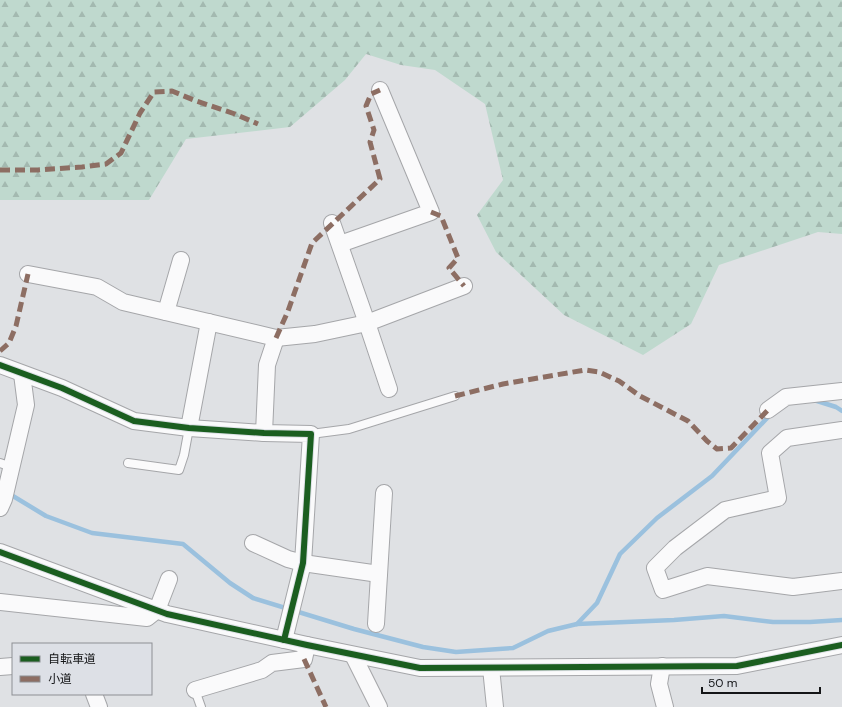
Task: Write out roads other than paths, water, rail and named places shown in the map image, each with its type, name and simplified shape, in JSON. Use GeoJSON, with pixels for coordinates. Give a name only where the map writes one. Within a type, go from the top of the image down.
{"type":"FeatureCollection","features":[{"type":"Feature","properties":{"kind":"street"},"geometry":{"type":"LineString","coordinates":[[340,244],[431,212],[380,90]]}},
{"type":"Feature","properties":{"kind":"street"},"geometry":{"type":"LineString","coordinates":[[332,223],[368,323],[389,389]]}},
{"type":"Feature","properties":{"kind":"street"},"geometry":{"type":"LineString","coordinates":[[166,312],[181,260]]}},
{"type":"Feature","properties":{"kind":"street"},"geometry":{"type":"LineString","coordinates":[[28,274],[97,287],[123,302],[276,338],[315,334],[368,323],[464,286]]}},
{"type":"Feature","properties":{"kind":"street"},"geometry":{"type":"LineString","coordinates":[[189,428],[209,322]]}},
{"type":"Feature","properties":{"kind":"street"},"geometry":{"type":"LineString","coordinates":[[264,433],[267,365],[276,338]]}},
{"type":"Feature","properties":{"kind":"street"},"geometry":{"type":"LineString","coordinates":[[0,365],[62,388],[134,421],[189,428],[264,433],[310,434],[303,563],[284,640]]}},
{"type":"Feature","properties":{"kind":"street"},"geometry":{"type":"LineString","coordinates":[[2,503],[7,470],[26,405],[22,374]]}},
{"type":"Feature","properties":{"kind":"street"},"geometry":{"type":"LineString","coordinates":[[768,410],[786,398],[842,391]]}},
{"type":"Feature","properties":{"kind":"street"},"geometry":{"type":"LineString","coordinates":[[842,430],[786,438],[770,453],[778,498],[725,510],[675,548],[655,568],[663,590],[707,576],[793,587],[842,581]]}},
{"type":"Feature","properties":{"kind":"street"},"geometry":{"type":"LineString","coordinates":[[376,624],[384,493]]}},
{"type":"Feature","properties":{"kind":"street"},"geometry":{"type":"LineString","coordinates":[[253,543],[288,559],[303,563],[379,574]]}},
{"type":"Feature","properties":{"kind":"street"},"geometry":{"type":"LineString","coordinates":[[0,552],[167,614],[353,655],[420,668],[737,666],[842,645]]}},
{"type":"Feature","properties":{"kind":"street"},"geometry":{"type":"LineString","coordinates":[[0,602],[147,618],[156,610],[169,579]]}},
{"type":"Feature","properties":{"kind":"street"},"geometry":{"type":"LineString","coordinates":[[195,690],[262,670],[272,663],[304,659],[307,645]]}},
{"type":"Feature","properties":{"kind":"street"},"geometry":{"type":"LineString","coordinates":[[353,655],[379,707]]}},
{"type":"Feature","properties":{"kind":"street"},"geometry":{"type":"LineString","coordinates":[[0,667],[12,666]]}},
{"type":"Feature","properties":{"kind":"street"},"geometry":{"type":"LineString","coordinates":[[662,666],[659,684],[665,707]]}},
{"type":"Feature","properties":{"kind":"street"},"geometry":{"type":"LineString","coordinates":[[491,668],[495,707]]}},
{"type":"Feature","properties":{"kind":"street"},"geometry":{"type":"LineString","coordinates":[[94,695],[99,707]]}},
{"type":"Feature","properties":{"kind":"lane"},"geometry":{"type":"LineString","coordinates":[[310,434],[349,430],[455,396]]}},
{"type":"Feature","properties":{"kind":"lane"},"geometry":{"type":"LineString","coordinates":[[128,463],[179,470],[184,455],[189,428]]}},
{"type":"Feature","properties":{"kind":"lane"},"geometry":{"type":"LineString","coordinates":[[195,690],[201,707]]}},
{"type":"Feature","properties":{"kind":"waterway"},"geometry":{"type":"LineString","coordinates":[[814,400],[836,407],[842,411]]}},
{"type":"Feature","properties":{"kind":"waterway"},"geometry":{"type":"LineString","coordinates":[[577,624],[597,603],[620,554],[657,518],[712,476],[770,415]]}},
{"type":"Feature","properties":{"kind":"waterway"},"geometry":{"type":"LineString","coordinates":[[8,493],[46,516],[92,533],[183,544],[230,583],[253,598],[354,629],[423,647],[456,652],[513,648],[548,631],[577,624],[674,620],[724,616],[773,622],[842,620]]}}]}
